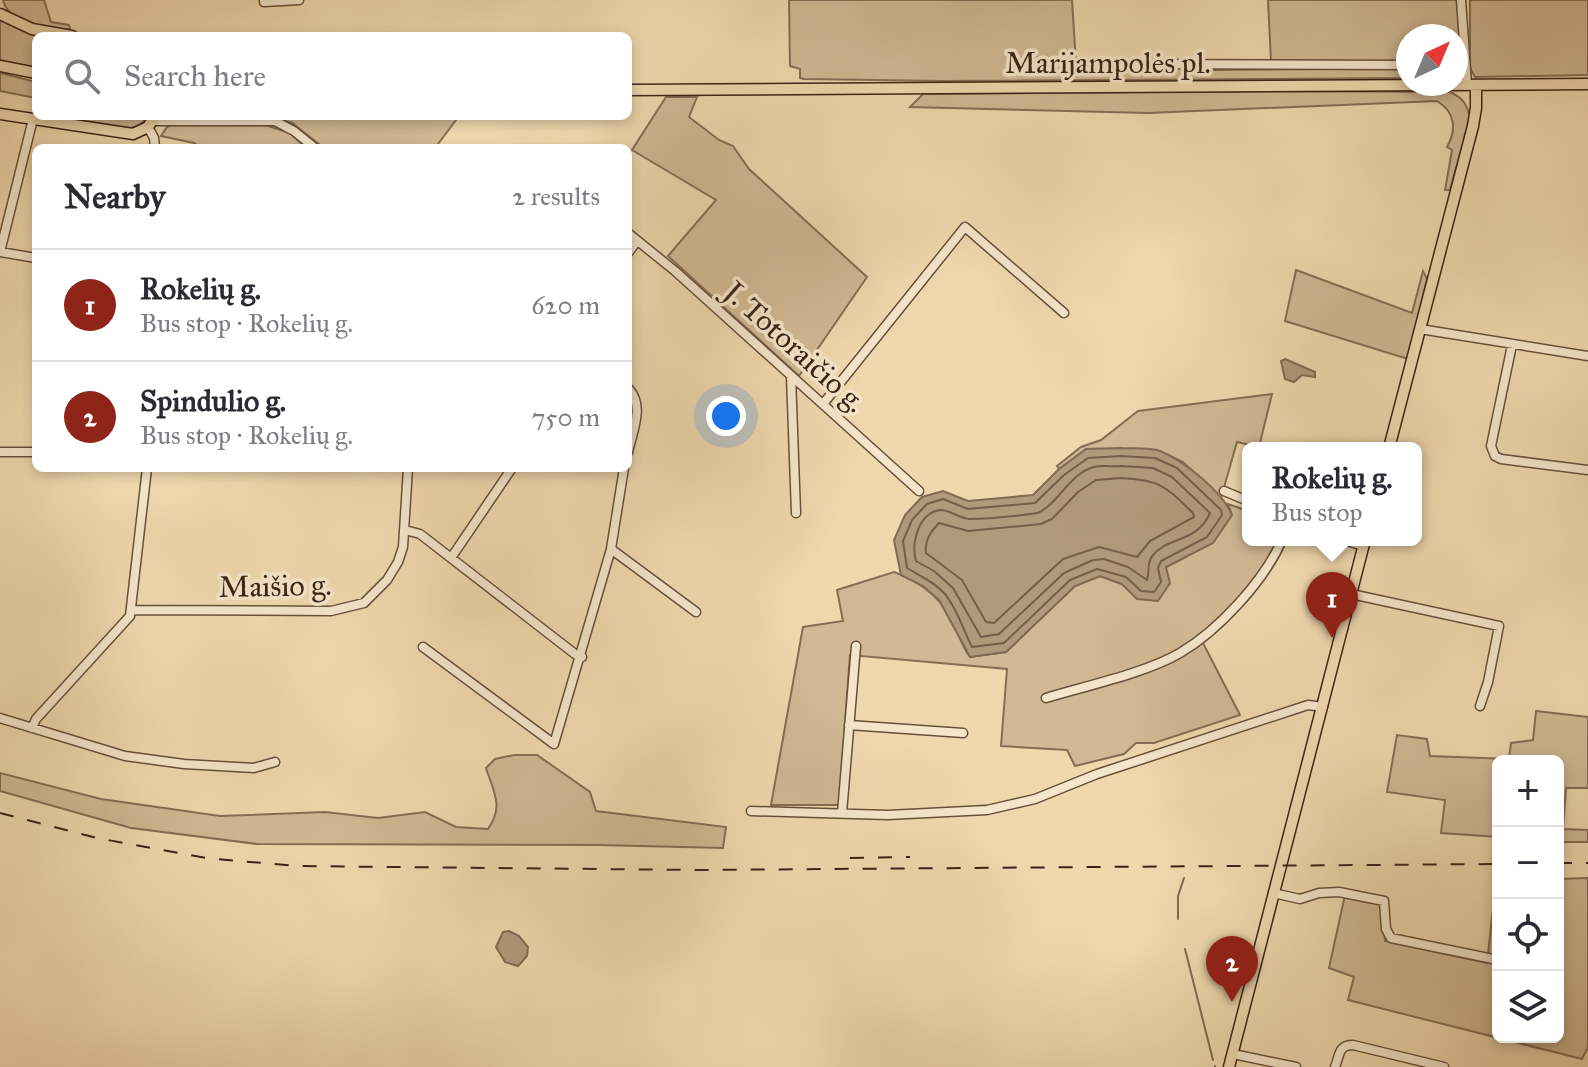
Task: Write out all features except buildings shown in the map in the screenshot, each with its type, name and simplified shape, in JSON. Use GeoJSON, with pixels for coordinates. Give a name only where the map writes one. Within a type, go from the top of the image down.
{"type":"FeatureCollection","features":[{"type":"Feature","properties":{"kind":"main road"},"geometry":{"type":"LineString","coordinates":[[0,14],[32,29],[49,32]]}},
{"type":"Feature","properties":{"kind":"main road"},"geometry":{"type":"LineString","coordinates":[[0,66],[32,72]]}},
{"type":"Feature","properties":{"kind":"main road"},"geometry":{"type":"LineString","coordinates":[[1391,442],[1473,126],[1472,84]]}},
{"type":"Feature","properties":{"kind":"main road","name":"Marijampolės pl."},"geometry":{"type":"LineString","coordinates":[[632,90],[1588,84]]}},
{"type":"Feature","properties":{"kind":"main road"},"geometry":{"type":"LineString","coordinates":[[0,114],[32,119]]}},
{"type":"Feature","properties":{"kind":"main road"},"geometry":{"type":"LineString","coordinates":[[40,120],[133,134],[152,122]]}},
{"type":"Feature","properties":{"kind":"main road"},"geometry":{"type":"LineString","coordinates":[[1229,1067],[1363,546]]}},
{"type":"Feature","properties":{"kind":"street"},"geometry":{"type":"LineString","coordinates":[[264,1],[299,0]]}},
{"type":"Feature","properties":{"kind":"street"},"geometry":{"type":"LineString","coordinates":[[1461,0],[1463,24]]}},
{"type":"Feature","properties":{"kind":"street"},"geometry":{"type":"LineString","coordinates":[[1130,64],[1396,65]]}},
{"type":"Feature","properties":{"kind":"street"},"geometry":{"type":"LineString","coordinates":[[1468,69],[1472,84]]}},
{"type":"Feature","properties":{"kind":"street"},"geometry":{"type":"LineString","coordinates":[[32,257],[0,252],[33,120]]}},
{"type":"Feature","properties":{"kind":"street"},"geometry":{"type":"LineString","coordinates":[[155,144],[152,122],[275,121],[310,144]]}},
{"type":"Feature","properties":{"kind":"street"},"geometry":{"type":"LineString","coordinates":[[823,404],[965,227],[1064,313]]}},
{"type":"Feature","properties":{"kind":"street","name":"J. Totoraičio g."},"geometry":{"type":"LineString","coordinates":[[632,237],[675,271],[919,491]]}},
{"type":"Feature","properties":{"kind":"street"},"geometry":{"type":"LineString","coordinates":[[632,248],[637,241]]}},
{"type":"Feature","properties":{"kind":"street"},"geometry":{"type":"LineString","coordinates":[[1420,329],[1588,356]]}},
{"type":"Feature","properties":{"kind":"street"},"geometry":{"type":"LineString","coordinates":[[1512,345],[1491,446],[1495,456],[1588,470]]}},
{"type":"Feature","properties":{"kind":"street"},"geometry":{"type":"LineString","coordinates":[[791,376],[796,513]]}},
{"type":"Feature","properties":{"kind":"street"},"geometry":{"type":"LineString","coordinates":[[632,392],[638,406],[632,434]]}},
{"type":"Feature","properties":{"kind":"street"},"geometry":{"type":"LineString","coordinates":[[0,452],[32,452]]}},
{"type":"Feature","properties":{"kind":"street"},"geometry":{"type":"LineString","coordinates":[[32,728],[36,719],[130,616],[147,472]]}},
{"type":"Feature","properties":{"kind":"street","name":"Maišio g."},"geometry":{"type":"LineString","coordinates":[[132,610],[347,609],[364,603],[387,580],[398,562],[405,530],[408,472]]}},
{"type":"Feature","properties":{"kind":"street"},"geometry":{"type":"LineString","coordinates":[[451,558],[509,472]]}},
{"type":"Feature","properties":{"kind":"street"},"geometry":{"type":"LineString","coordinates":[[423,647],[554,744],[582,657],[611,549],[623,472]]}},
{"type":"Feature","properties":{"kind":"street"},"geometry":{"type":"LineString","coordinates":[[1224,491],[1242,498]]}},
{"type":"Feature","properties":{"kind":"street"},"geometry":{"type":"LineString","coordinates":[[405,530],[420,534],[582,657]]}},
{"type":"Feature","properties":{"kind":"street"},"geometry":{"type":"LineString","coordinates":[[1046,698],[1162,662],[1182,652],[1219,623],[1271,565],[1279,546]]}},
{"type":"Feature","properties":{"kind":"street"},"geometry":{"type":"LineString","coordinates":[[611,549],[696,612]]}},
{"type":"Feature","properties":{"kind":"street"},"geometry":{"type":"LineString","coordinates":[[1351,594],[1499,626],[1480,706]]}},
{"type":"Feature","properties":{"kind":"street"},"geometry":{"type":"LineString","coordinates":[[842,813],[856,646]]}},
{"type":"Feature","properties":{"kind":"street"},"geometry":{"type":"LineString","coordinates":[[751,811],[888,815],[987,810],[1035,799],[1097,774],[1306,705],[1323,707]]}},
{"type":"Feature","properties":{"kind":"street"},"geometry":{"type":"LineString","coordinates":[[0,718],[125,756],[184,764],[254,768],[275,762]]}},
{"type":"Feature","properties":{"kind":"street"},"geometry":{"type":"LineString","coordinates":[[849,725],[963,733]]}},
{"type":"Feature","properties":{"kind":"street"},"geometry":{"type":"LineString","coordinates":[[1273,893],[1300,899],[1319,893],[1339,892],[1384,901],[1386,929],[1391,938],[1492,959]]}},
{"type":"Feature","properties":{"kind":"street"},"geometry":{"type":"LineString","coordinates":[[1335,1067],[1341,1049],[1345,1045],[1353,1045],[1444,1067]]}},
{"type":"Feature","properties":{"kind":"street"},"geometry":{"type":"LineString","coordinates":[[1233,1054],[1296,1067]]}},
{"type":"Feature","properties":{"kind":"shaded area"},"geometry":{"type":"Polygon","coordinates":[[[3,0],[44,0],[51,22],[69,25],[70,28],[49,28],[20,20],[3,0]]]}},
{"type":"Feature","properties":{"kind":"shaded area"},"geometry":{"type":"Polygon","coordinates":[[[789,0],[1072,0],[1076,63],[1210,62],[1212,70],[1396,68],[1396,78],[804,79],[800,78],[800,69],[790,66],[789,0]]]}},
{"type":"Feature","properties":{"kind":"shaded area"},"geometry":{"type":"Polygon","coordinates":[[[1268,0],[1458,0],[1460,24],[1396,24],[1396,61],[1271,61],[1268,0]]]}},
{"type":"Feature","properties":{"kind":"shaded area"},"geometry":{"type":"Polygon","coordinates":[[[1470,0],[1588,0],[1588,75],[1475,77],[1470,68],[1470,0]]]}},
{"type":"Feature","properties":{"kind":"shaded area"},"geometry":{"type":"Polygon","coordinates":[[[0,20],[32,33],[32,67],[0,60],[0,20]]]}},
{"type":"Feature","properties":{"kind":"shaded area"},"geometry":{"type":"Polygon","coordinates":[[[0,73],[32,81],[32,97],[0,91],[0,73]]]}},
{"type":"Feature","properties":{"kind":"shaded area"},"geometry":{"type":"Polygon","coordinates":[[[1396,92],[1396,96],[1456,96],[1464,102],[1470,118],[1450,190],[1445,190],[1452,150],[1447,147],[1453,127],[1448,110],[1437,101],[1148,113],[910,107],[923,94],[1396,92]]]}},
{"type":"Feature","properties":{"kind":"shaded area"},"geometry":{"type":"Polygon","coordinates":[[[666,97],[697,97],[689,117],[719,140],[733,146],[749,169],[867,277],[799,376],[668,256],[716,200],[632,150],[666,97]]]}},
{"type":"Feature","properties":{"kind":"shaded area"},"geometry":{"type":"Polygon","coordinates":[[[75,120],[145,120],[139,126],[126,129],[75,120]]]}},
{"type":"Feature","properties":{"kind":"shaded area"},"geometry":{"type":"Polygon","coordinates":[[[282,120],[456,120],[438,144],[319,144],[292,123],[282,120]]]}},
{"type":"Feature","properties":{"kind":"shaded area"},"geometry":{"type":"Polygon","coordinates":[[[262,124],[290,133],[302,144],[195,144],[161,136],[171,125],[262,124]]]}},
{"type":"Feature","properties":{"kind":"shaded area"},"geometry":{"type":"Polygon","coordinates":[[[1296,270],[1412,313],[1423,271],[1427,279],[1408,359],[1285,321],[1296,270]]]}},
{"type":"Feature","properties":{"kind":"shaded area"},"geometry":{"type":"Polygon","coordinates":[[[1272,394],[1260,442],[1237,442],[1221,498],[1183,462],[1157,450],[1087,449],[1059,469],[1057,466],[1081,447],[1101,440],[1138,411],[1272,394]]]}},
{"type":"Feature","properties":{"kind":"shaded area"},"geometry":{"type":"Polygon","coordinates":[[[1228,504],[1242,509],[1242,546],[1284,546],[1251,596],[1203,643],[1240,715],[1154,743],[1136,743],[1124,754],[1075,766],[1067,750],[1001,746],[1007,669],[850,655],[839,805],[771,805],[803,627],[843,621],[837,590],[894,572],[914,581],[938,601],[951,618],[970,657],[1006,652],[1075,586],[1100,576],[1122,584],[1137,598],[1166,567],[1186,557],[1232,515],[1228,504]]]}},
{"type":"Feature","properties":{"kind":"shaded area"},"geometry":{"type":"Polygon","coordinates":[[[1536,711],[1588,717],[1588,788],[1566,788],[1564,815],[1564,755],[1510,755],[1511,743],[1533,740],[1536,711]]]}},
{"type":"Feature","properties":{"kind":"shaded area"},"geometry":{"type":"Polygon","coordinates":[[[1397,735],[1427,739],[1430,756],[1492,758],[1492,837],[1441,833],[1445,800],[1387,792],[1397,735]]]}},
{"type":"Feature","properties":{"kind":"shaded area"},"geometry":{"type":"Polygon","coordinates":[[[537,755],[590,792],[596,811],[726,827],[723,848],[257,844],[131,828],[0,791],[0,773],[101,799],[220,816],[325,812],[378,818],[425,812],[456,827],[488,829],[497,806],[486,768],[495,759],[537,755]]]}},
{"type":"Feature","properties":{"kind":"shaded area"},"geometry":{"type":"Polygon","coordinates":[[[1564,829],[1588,830],[1588,842],[1564,842],[1564,829]]]}},
{"type":"Feature","properties":{"kind":"shaded area"},"geometry":{"type":"Polygon","coordinates":[[[1588,878],[1588,1047],[1582,1059],[1519,1043],[1564,1043],[1564,879],[1588,878]]]}},
{"type":"Feature","properties":{"kind":"shaded area"},"geometry":{"type":"Polygon","coordinates":[[[1345,895],[1382,903],[1385,941],[1487,963],[1492,917],[1492,1036],[1348,1000],[1354,977],[1329,968],[1345,895]]]}},
{"type":"Feature","properties":{"kind":"water"},"geometry":{"type":"Polygon","coordinates":[[[1285,359],[1315,372],[1315,377],[1302,375],[1294,382],[1285,379],[1281,361],[1285,359]]]}},
{"type":"Feature","properties":{"kind":"water"},"geometry":{"type":"Polygon","coordinates":[[[1086,449],[1160,451],[1191,469],[1211,487],[1232,515],[1213,543],[1166,567],[1170,583],[1158,601],[1137,599],[1122,584],[1100,576],[1075,586],[1006,652],[970,657],[939,600],[923,586],[901,575],[894,540],[905,515],[922,497],[943,491],[968,501],[1033,495],[1059,469],[1086,449]]]}},
{"type":"Feature","properties":{"kind":"water"},"geometry":{"type":"Polygon","coordinates":[[[509,931],[519,936],[528,947],[527,956],[518,966],[505,962],[496,947],[503,932],[509,931]]]}},
{"type":"Feature","properties":{"kind":"waterway"},"geometry":{"type":"LineString","coordinates":[[1178,919],[1178,896],[1184,878]]}},
{"type":"Feature","properties":{"kind":"waterway"},"geometry":{"type":"LineString","coordinates":[[1185,949],[1213,1060]]}},
{"type":"Feature","properties":{"kind":"railway"},"geometry":{"type":"LineString","coordinates":[[0,813],[97,838],[206,858],[296,866],[696,870],[1492,864]]}},
{"type":"Feature","properties":{"kind":"railway"},"geometry":{"type":"LineString","coordinates":[[850,858],[910,857]]}},
{"type":"Feature","properties":{"kind":"railway"},"geometry":{"type":"LineString","coordinates":[[1564,863],[1588,863]]}},
{"type":"Feature","properties":{"kind":"place","name":"Rokelių g."},"geometry":{"type":"Point","coordinates":[1332,638]}},
{"type":"Feature","properties":{"kind":"place","name":"Spindulio g."},"geometry":{"type":"Point","coordinates":[1232,1002]}}]}
